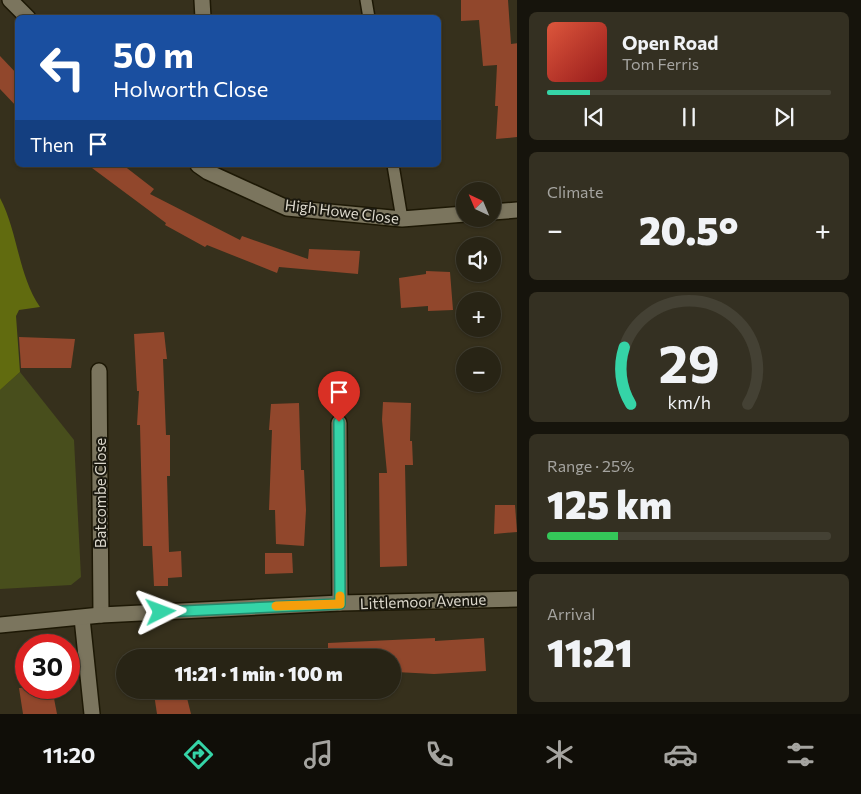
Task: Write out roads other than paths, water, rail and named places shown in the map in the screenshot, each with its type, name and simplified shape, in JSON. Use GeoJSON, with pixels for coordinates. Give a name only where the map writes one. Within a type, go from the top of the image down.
{"type":"FeatureCollection","features":[{"type":"Feature","properties":{"kind":"street"},"geometry":{"type":"LineString","coordinates":[[10,0],[25,15]]}},
{"type":"Feature","properties":{"kind":"street"},"geometry":{"type":"LineString","coordinates":[[202,0],[202,15]]}},
{"type":"Feature","properties":{"kind":"street","name":"High Howe Close"},"geometry":{"type":"LineString","coordinates":[[204,167],[287,208],[402,219],[456,215]]}},
{"type":"Feature","properties":{"kind":"street"},"geometry":{"type":"LineString","coordinates":[[501,211],[517,210]]}},
{"type":"Feature","properties":{"kind":"street","name":"Batcombe Close"},"geometry":{"type":"LineString","coordinates":[[99,371],[101,615]]}},
{"type":"Feature","properties":{"kind":"street"},"geometry":{"type":"LineString","coordinates":[[339,422],[340,604]]}},
{"type":"Feature","properties":{"kind":"street","name":"Littlemoor Avenue"},"geometry":{"type":"LineString","coordinates":[[0,625],[101,615],[340,604],[517,599]]}},
{"type":"Feature","properties":{"kind":"street"},"geometry":{"type":"LineString","coordinates":[[82,618],[92,714]]}},
{"type":"Feature","properties":{"kind":"lane"},"geometry":{"type":"LineString","coordinates":[[366,0],[368,15]]}},
{"type":"Feature","properties":{"kind":"lane"},"geometry":{"type":"LineString","coordinates":[[393,167],[402,219]]}}]}
